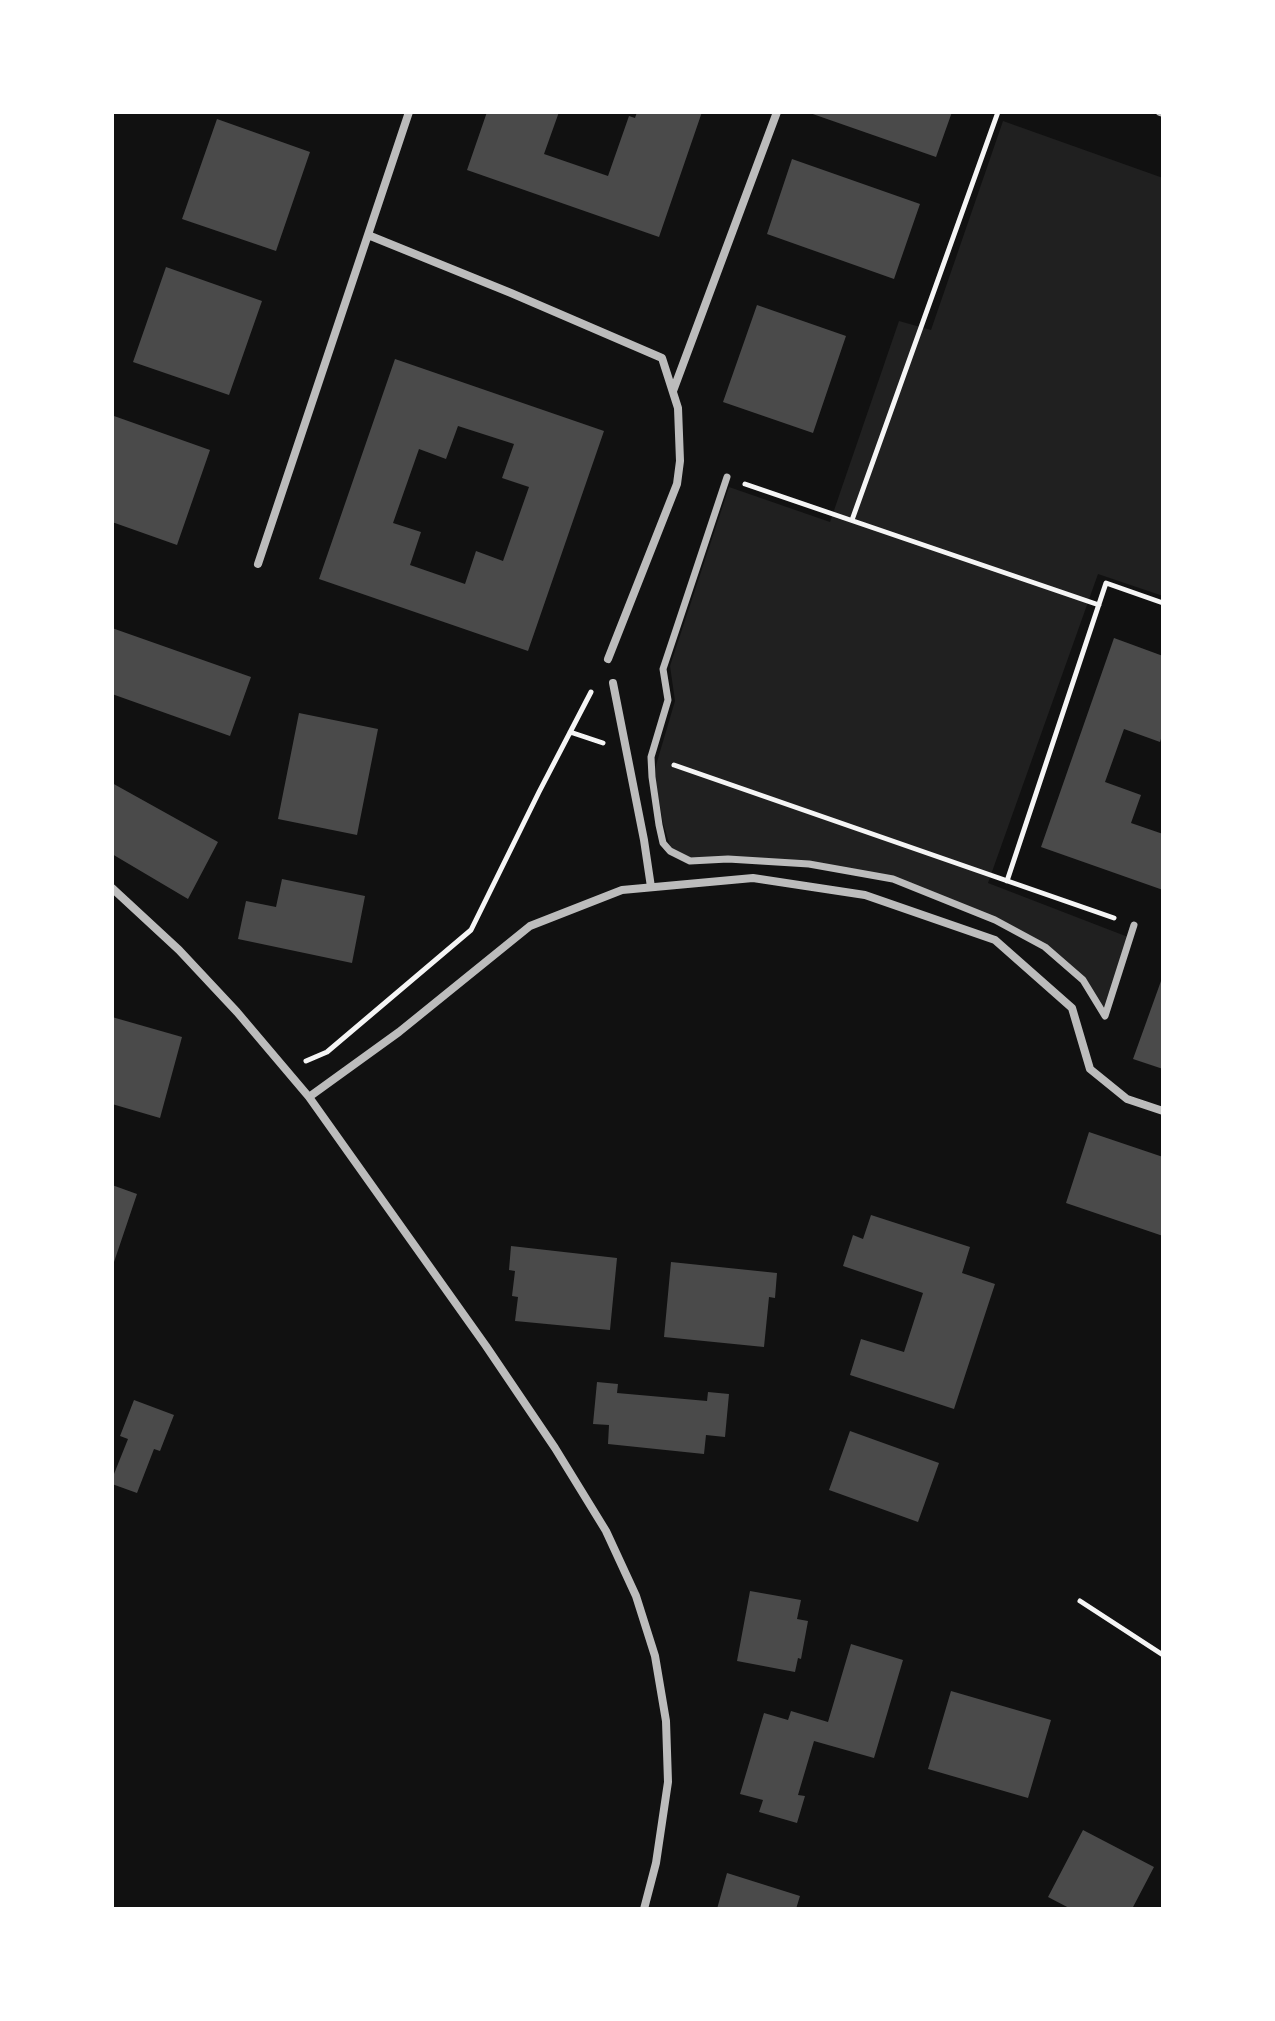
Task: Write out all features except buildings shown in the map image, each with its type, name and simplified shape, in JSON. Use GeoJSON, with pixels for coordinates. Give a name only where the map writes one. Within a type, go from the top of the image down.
{"type":"FeatureCollection","features":[{"type":"Feature","properties":{"kind":"street"},"geometry":{"type":"LineString","coordinates":[[258,564],[409,112]]}},
{"type":"Feature","properties":{"kind":"street"},"geometry":{"type":"LineString","coordinates":[[673,391],[777,112]]}},
{"type":"Feature","properties":{"kind":"street"},"geometry":{"type":"LineString","coordinates":[[368,235],[662,358],[678,408],[680,461],[677,484],[608,659]]}},
{"type":"Feature","properties":{"kind":"street"},"geometry":{"type":"LineString","coordinates":[[727,477],[663,669],[668,700],[651,757],[659,825],[663,843],[670,851],[690,861],[728,859],[809,864],[893,879],[995,920],[1045,947],[1083,980],[1105,1016],[1134,925]]}},
{"type":"Feature","properties":{"kind":"street"},"geometry":{"type":"LineString","coordinates":[[613,683],[651,887]]}},
{"type":"Feature","properties":{"kind":"street"},"geometry":{"type":"LineString","coordinates":[[309,1097],[399,1032],[530,926],[622,890],[753,878],[865,895],[995,940],[1072,1008],[1090,1069],[1127,1099],[1163,1111]]}},
{"type":"Feature","properties":{"kind":"street"},"geometry":{"type":"LineString","coordinates":[[112,888],[179,950],[309,1097],[486,1346],[606,1531],[636,1596],[655,1656],[666,1721],[668,1782],[656,1863],[644,1909]]}},
{"type":"Feature","properties":{"kind":"path"},"geometry":{"type":"LineString","coordinates":[[852,520],[998,112]]}},
{"type":"Feature","properties":{"kind":"path"},"geometry":{"type":"LineString","coordinates":[[727,477],[1099,605]]}},
{"type":"Feature","properties":{"kind":"path"},"geometry":{"type":"LineString","coordinates":[[1007,881],[1106,583],[1163,603]]}},
{"type":"Feature","properties":{"kind":"path"},"geometry":{"type":"LineString","coordinates":[[288,1070],[327,1052],[471,930],[608,659]]}},
{"type":"Feature","properties":{"kind":"path"},"geometry":{"type":"LineString","coordinates":[[570,732],[625,750]]}},
{"type":"Feature","properties":{"kind":"path"},"geometry":{"type":"LineString","coordinates":[[651,757],[1134,925]]}},
{"type":"Feature","properties":{"kind":"path"},"geometry":{"type":"LineString","coordinates":[[1080,1601],[1163,1655]]}},
{"type":"Feature","properties":{"kind":"shaded area"},"geometry":{"type":"Polygon","coordinates":[[[1003,121],[1163,178],[1163,596],[1098,574],[988,883],[1128,937],[1104,1013],[1084,979],[1046,946],[895,877],[808,861],[694,860],[671,849],[654,772],[675,701],[670,666],[729,487],[830,522],[899,321],[931,330],[1003,121]]]}}]}
